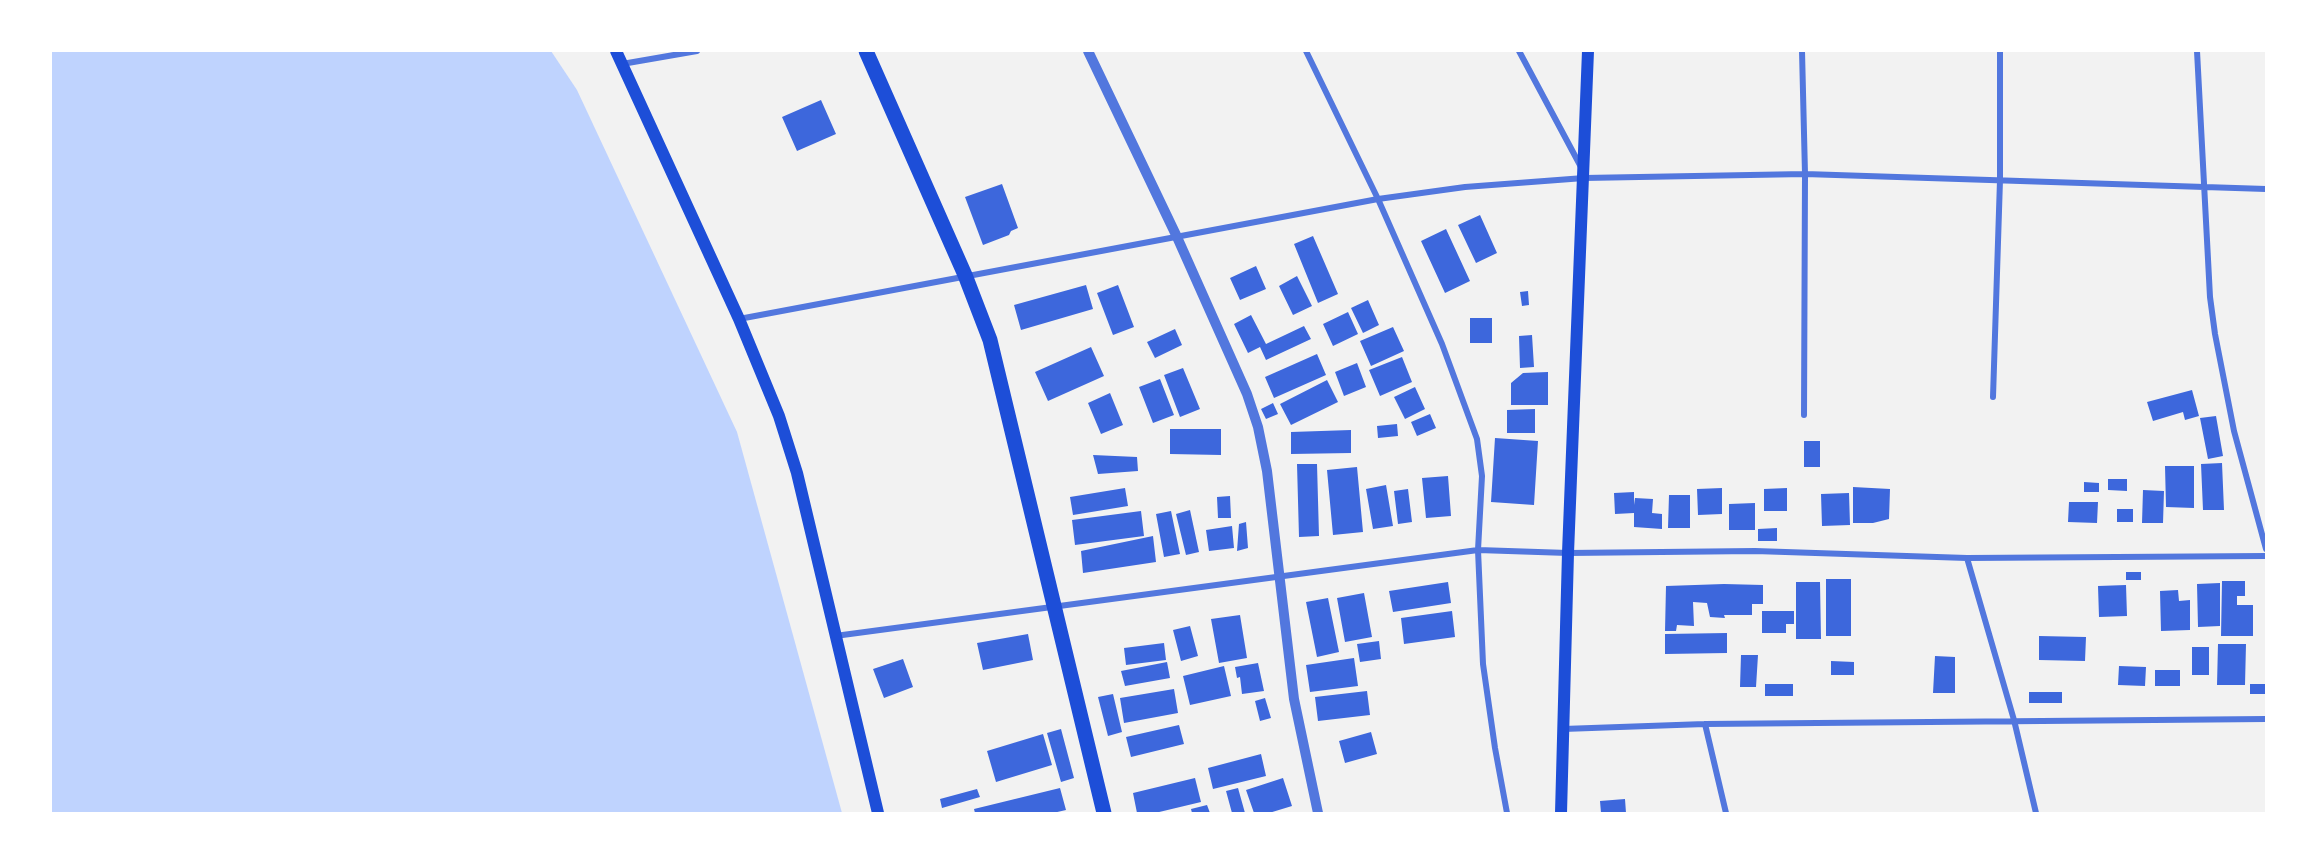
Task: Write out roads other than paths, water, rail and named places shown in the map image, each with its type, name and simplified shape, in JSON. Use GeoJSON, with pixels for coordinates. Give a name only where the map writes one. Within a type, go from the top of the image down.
{"type":"FeatureCollection","features":[{"type":"Feature","properties":{"kind":"main road"},"geometry":{"type":"LineString","coordinates":[[616,51],[739,319],[769,389],[790,449],[878,813]]}},
{"type":"Feature","properties":{"kind":"main road"},"geometry":{"type":"LineString","coordinates":[[866,51],[965,275],[990,340],[1104,813]]}},
{"type":"Feature","properties":{"kind":"main road"},"geometry":{"type":"LineString","coordinates":[[1561,813],[1568,554],[1588,51]]}},
{"type":"Feature","properties":{"kind":"street"},"geometry":{"type":"LineString","coordinates":[[621,64],[697,51]]}},
{"type":"Feature","properties":{"kind":"street"},"geometry":{"type":"LineString","coordinates":[[1088,51],[1178,237],[1247,394],[1258,427],[1267,471],[1294,699],[1318,813]]}},
{"type":"Feature","properties":{"kind":"street"},"geometry":{"type":"LineString","coordinates":[[1306,51],[1378,199],[1442,344],[1472,422],[1482,476],[1478,550],[1486,689],[1507,813]]}},
{"type":"Feature","properties":{"kind":"street"},"geometry":{"type":"LineString","coordinates":[[1519,51],[1584,175]]}},
{"type":"Feature","properties":{"kind":"street"},"geometry":{"type":"LineString","coordinates":[[1802,51],[1805,174],[1804,415]]}},
{"type":"Feature","properties":{"kind":"street"},"geometry":{"type":"LineString","coordinates":[[1993,397],[2000,180],[2000,51]]}},
{"type":"Feature","properties":{"kind":"street"},"geometry":{"type":"LineString","coordinates":[[2197,51],[2210,297],[2219,361],[2234,431],[2266,549]]}},
{"type":"Feature","properties":{"kind":"street"},"geometry":{"type":"LineString","coordinates":[[739,319],[1378,199],[1465,187],[1584,175],[1805,174],[2266,189]]}},
{"type":"Feature","properties":{"kind":"street"},"geometry":{"type":"LineString","coordinates":[[834,636],[1478,550],[1568,554],[1755,551],[1967,558],[2266,556]]}},
{"type":"Feature","properties":{"kind":"street"},"geometry":{"type":"LineString","coordinates":[[1967,558],[2014,720],[2036,813]]}},
{"type":"Feature","properties":{"kind":"street"},"geometry":{"type":"LineString","coordinates":[[1563,729],[1705,724],[2266,719]]}},
{"type":"Feature","properties":{"kind":"street"},"geometry":{"type":"LineString","coordinates":[[1705,724],[1726,813]]}},
{"type":"Feature","properties":{"kind":"water"},"geometry":{"type":"Polygon","coordinates":[[[51,51],[551,51],[577,90],[737,432],[842,813],[51,813],[51,51]]]}}]}
